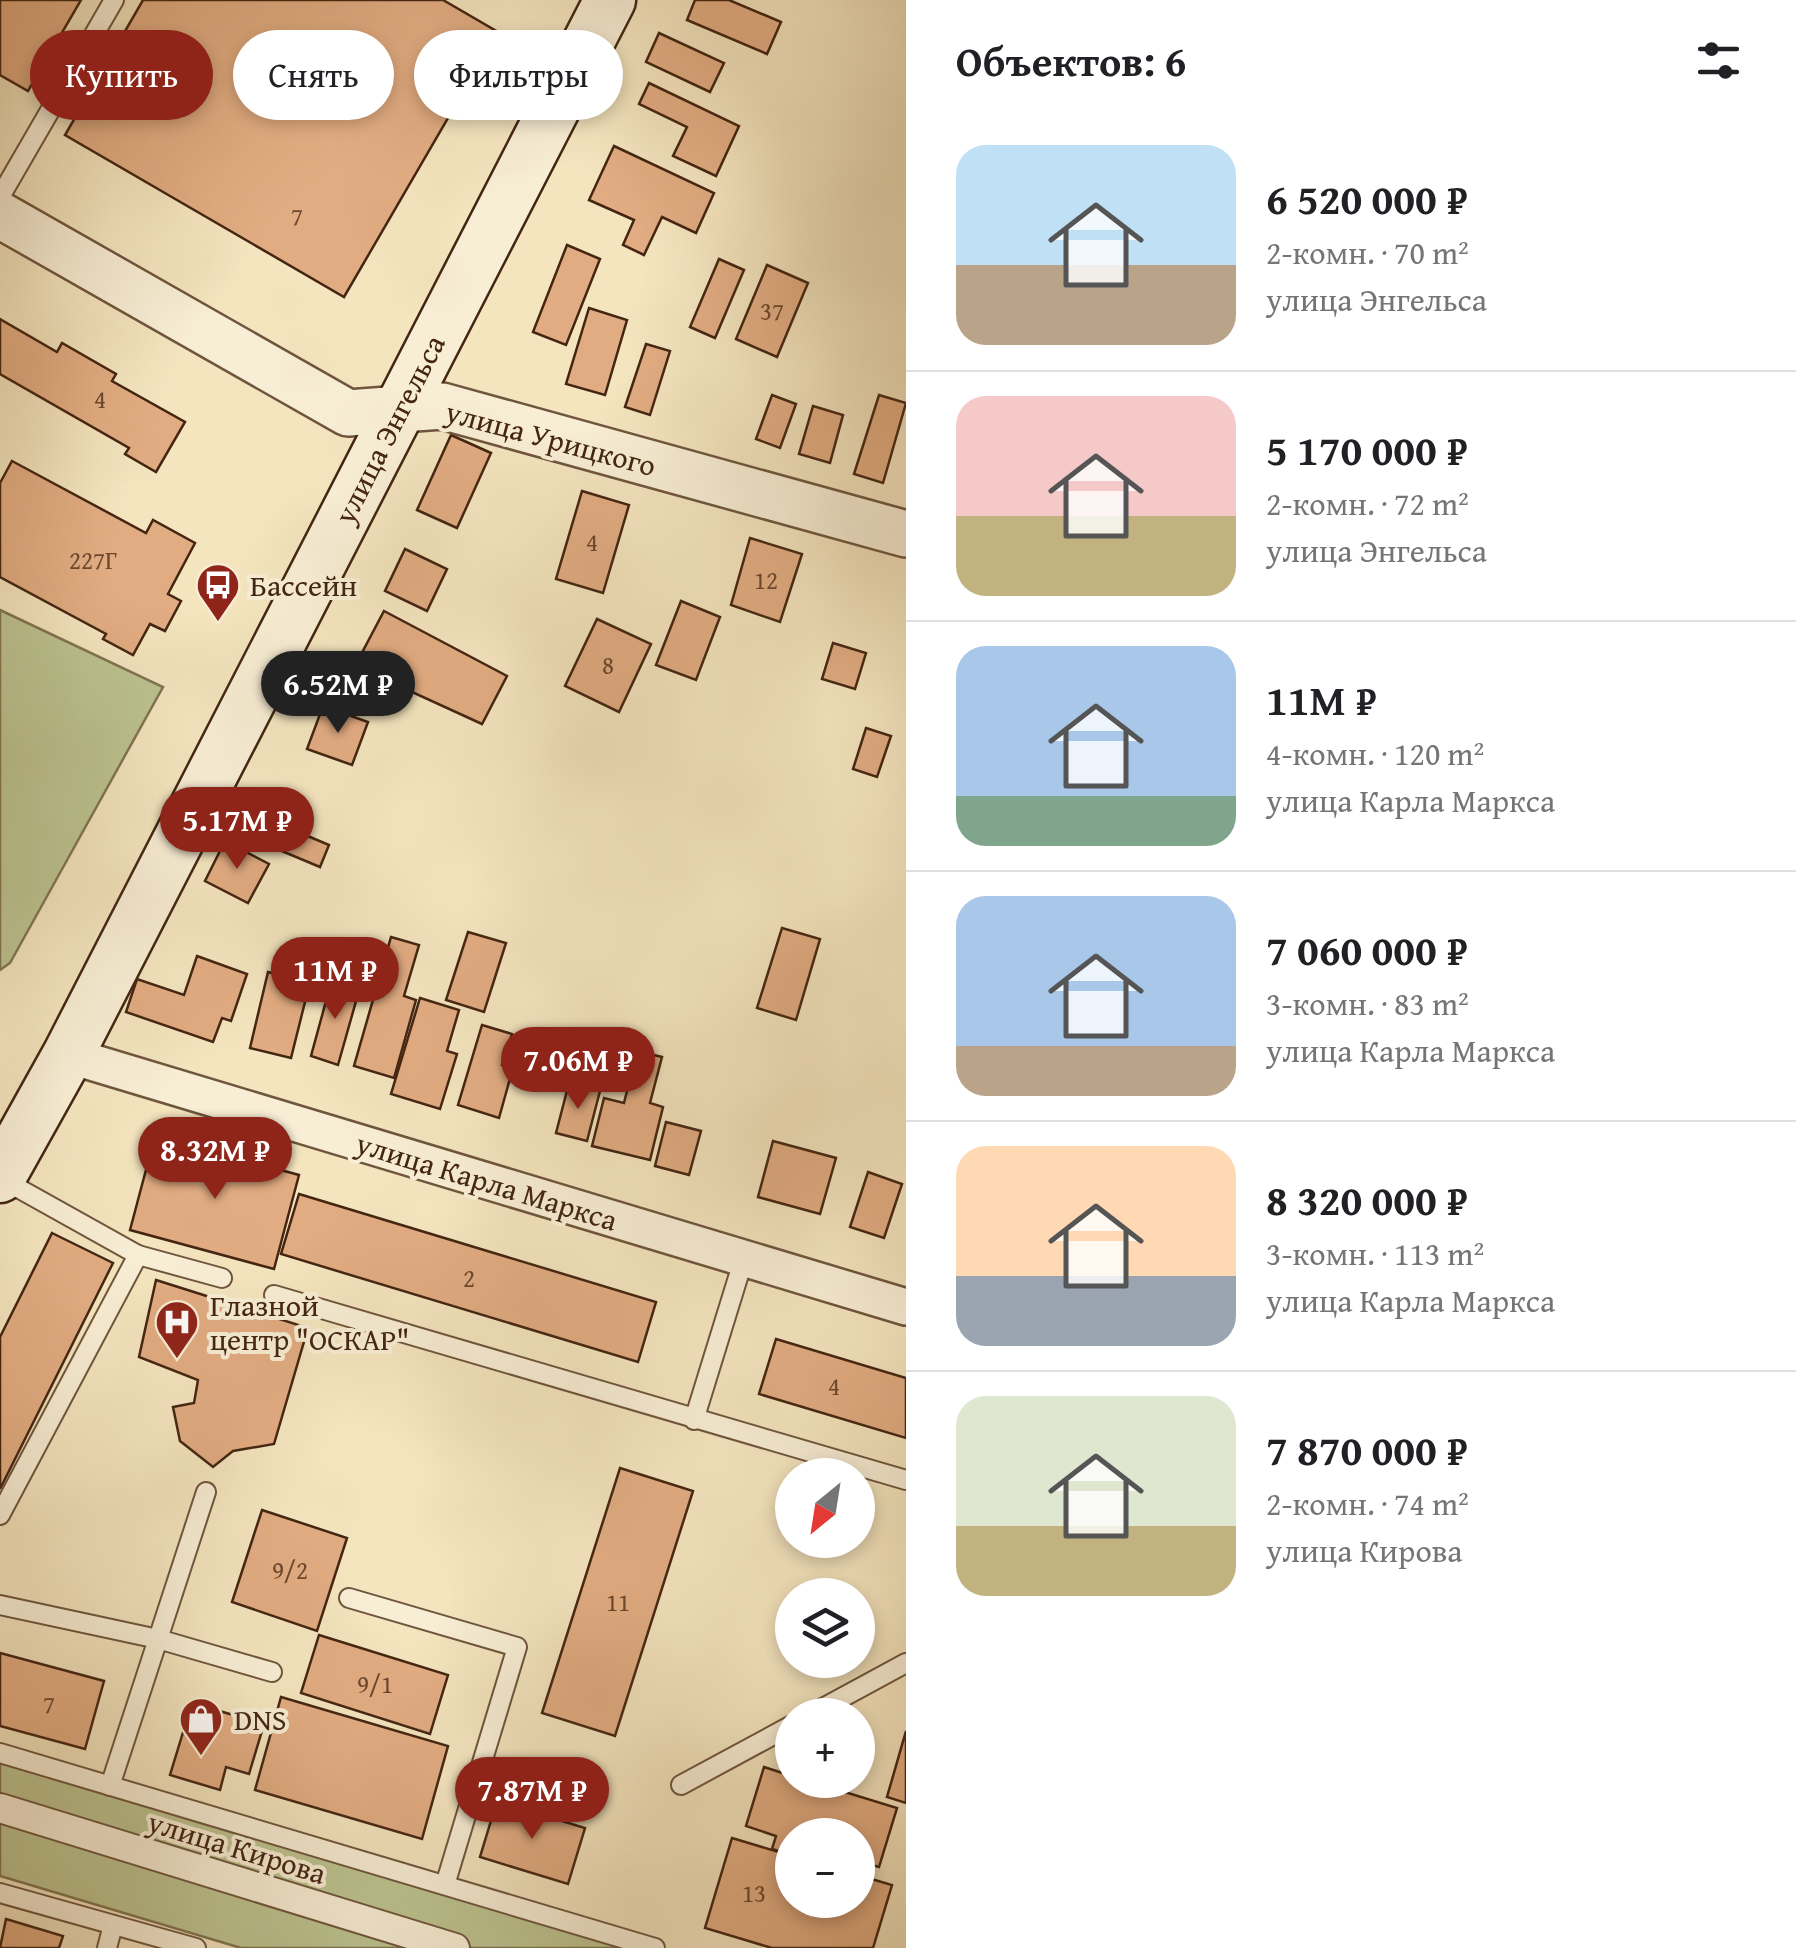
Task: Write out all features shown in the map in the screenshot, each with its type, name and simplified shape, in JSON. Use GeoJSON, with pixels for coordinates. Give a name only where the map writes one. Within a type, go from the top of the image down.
{"type":"FeatureCollection","features":[{"type":"Feature","properties":{"kind":"main road","name":"улица Энгельса"},"geometry":{"type":"LineString","coordinates":[[0,1178],[68,1055],[610,0]]}},
{"type":"Feature","properties":{"kind":"street","name":"улица Урицкого"},"geometry":{"type":"LineString","coordinates":[[0,215],[348,412],[442,406],[906,534]]}},
{"type":"Feature","properties":{"kind":"street","name":"улица Карла Маркса"},"geometry":{"type":"LineString","coordinates":[[68,1055],[906,1307]]}},
{"type":"Feature","properties":{"kind":"street","name":"улица Кирова"},"geometry":{"type":"LineString","coordinates":[[0,1808],[455,1948]]}},
{"type":"Feature","properties":{"kind":"lane"},"geometry":{"type":"LineString","coordinates":[[0,197],[114,0]]}},
{"type":"Feature","properties":{"kind":"lane"},"geometry":{"type":"LineString","coordinates":[[0,1178],[138,1255],[222,1278]]}},
{"type":"Feature","properties":{"kind":"lane"},"geometry":{"type":"LineString","coordinates":[[0,1515],[138,1255]]}},
{"type":"Feature","properties":{"kind":"lane"},"geometry":{"type":"LineString","coordinates":[[694,1420],[744,1258]]}},
{"type":"Feature","properties":{"kind":"lane"},"geometry":{"type":"LineString","coordinates":[[274,1295],[906,1480]]}},
{"type":"Feature","properties":{"kind":"lane"},"geometry":{"type":"LineString","coordinates":[[110,1786],[206,1492]]}},
{"type":"Feature","properties":{"kind":"lane"},"geometry":{"type":"LineString","coordinates":[[349,1598],[517,1647],[444,1885]]}},
{"type":"Feature","properties":{"kind":"lane"},"geometry":{"type":"LineString","coordinates":[[0,1605],[158,1639],[272,1672]]}},
{"type":"Feature","properties":{"kind":"lane"},"geometry":{"type":"LineString","coordinates":[[841,1698],[906,1663]]}},
{"type":"Feature","properties":{"kind":"lane"},"geometry":{"type":"LineString","coordinates":[[681,1785],[775,1733]]}},
{"type":"Feature","properties":{"kind":"lane","name":"улица Кирова"},"geometry":{"type":"LineString","coordinates":[[0,1753],[655,1948]]}},
{"type":"Feature","properties":{"kind":"lane"},"geometry":{"type":"LineString","coordinates":[[0,1893],[196,1948]]}},
{"type":"Feature","properties":{"kind":"lane"},"geometry":{"type":"LineString","coordinates":[[107,1948],[113,1925]]}},
{"type":"Feature","properties":{"kind":"green space"},"geometry":{"type":"Polygon","coordinates":[[[0,610],[163,687],[10,963],[0,970],[0,610]]]}},
{"type":"Feature","properties":{"kind":"green space"},"geometry":{"type":"Polygon","coordinates":[[[0,1762],[635,1948],[241,1948],[0,1876],[0,1762]]]}},
{"type":"Feature","properties":{"kind":"building"},"geometry":{"type":"Polygon","coordinates":[[[0,0],[81,0],[64,30],[30,30],[28,91],[0,75],[0,0]]]}},
{"type":"Feature","properties":{"kind":"building"},"geometry":{"type":"Polygon","coordinates":[[[143,0],[443,0],[495,30],[414,30],[414,120],[447,120],[344,297],[65,135],[74,120],[213,120],[213,30],[126,30],[143,0]]]}},
{"type":"Feature","properties":{"kind":"building"},"geometry":{"type":"Polygon","coordinates":[[[695,0],[729,0],[781,22],[767,54],[687,20],[695,0]]]}},
{"type":"Feature","properties":{"kind":"building"},"geometry":{"type":"Polygon","coordinates":[[[659,33],[724,63],[710,92],[646,62],[659,33]]]}},
{"type":"Feature","properties":{"kind":"building"},"geometry":{"type":"Polygon","coordinates":[[[649,83],[739,126],[716,176],[673,156],[687,127],[639,104],[649,83]]]}},
{"type":"Feature","properties":{"kind":"building"},"geometry":{"type":"Polygon","coordinates":[[[614,146],[714,193],[696,233],[662,217],[644,255],[623,245],[634,220],[589,200],[614,146]]]}},
{"type":"Feature","properties":{"kind":"building"},"geometry":{"type":"Polygon","coordinates":[[[567,245],[600,259],[566,345],[533,332],[567,245]]]}},
{"type":"Feature","properties":{"kind":"building"},"geometry":{"type":"Polygon","coordinates":[[[719,259],[744,270],[715,338],[690,327],[719,259]]]}},
{"type":"Feature","properties":{"kind":"building"},"geometry":{"type":"Polygon","coordinates":[[[767,265],[808,283],[777,357],[736,339],[767,265]]]}},
{"type":"Feature","properties":{"kind":"building"},"geometry":{"type":"Polygon","coordinates":[[[589,308],[627,320],[605,395],[566,384],[589,308]]]}},
{"type":"Feature","properties":{"kind":"building"},"geometry":{"type":"Polygon","coordinates":[[[0,319],[57,352],[62,343],[116,374],[112,381],[185,422],[156,472],[125,454],[129,448],[0,374],[0,319]]]}},
{"type":"Feature","properties":{"kind":"building"},"geometry":{"type":"Polygon","coordinates":[[[646,344],[670,351],[650,415],[625,407],[646,344]]]}},
{"type":"Feature","properties":{"kind":"building"},"geometry":{"type":"Polygon","coordinates":[[[772,395],[796,404],[780,448],[756,439],[772,395]]]}},
{"type":"Feature","properties":{"kind":"building"},"geometry":{"type":"Polygon","coordinates":[[[879,395],[906,403],[883,483],[854,474],[879,395]]]}},
{"type":"Feature","properties":{"kind":"building"},"geometry":{"type":"Polygon","coordinates":[[[813,406],[843,415],[830,463],[799,454],[813,406]]]}},
{"type":"Feature","properties":{"kind":"building"},"geometry":{"type":"Polygon","coordinates":[[[451,435],[491,453],[457,528],[417,510],[451,435]]]}},
{"type":"Feature","properties":{"kind":"building"},"geometry":{"type":"Polygon","coordinates":[[[12,461],[146,533],[153,520],[195,543],[168,594],[181,601],[165,631],[150,624],[133,655],[103,639],[106,634],[0,577],[0,483],[12,461]]]}},
{"type":"Feature","properties":{"kind":"building"},"geometry":{"type":"Polygon","coordinates":[[[582,491],[629,505],[603,593],[556,579],[582,491]]]}},
{"type":"Feature","properties":{"kind":"building"},"geometry":{"type":"Polygon","coordinates":[[[750,538],[802,554],[780,622],[731,605],[750,538]]]}},
{"type":"Feature","properties":{"kind":"building"},"geometry":{"type":"Polygon","coordinates":[[[405,549],[447,569],[427,611],[385,591],[405,549]]]}},
{"type":"Feature","properties":{"kind":"building"},"geometry":{"type":"Polygon","coordinates":[[[681,601],[720,617],[696,680],[656,665],[681,601]]]}},
{"type":"Feature","properties":{"kind":"building"},"geometry":{"type":"Polygon","coordinates":[[[384,611],[507,676],[482,724],[355,666],[384,611]]]}},
{"type":"Feature","properties":{"kind":"building"},"geometry":{"type":"Polygon","coordinates":[[[597,619],[651,644],[619,712],[565,686],[597,619]]]}},
{"type":"Feature","properties":{"kind":"building"},"geometry":{"type":"Polygon","coordinates":[[[833,643],[866,653],[855,689],[822,679],[833,643]]]}},
{"type":"Feature","properties":{"kind":"building"},"geometry":{"type":"Polygon","coordinates":[[[323,706],[368,722],[352,765],[307,749],[323,706]]]}},
{"type":"Feature","properties":{"kind":"building"},"geometry":{"type":"Polygon","coordinates":[[[866,728],[891,736],[877,777],[853,769],[866,728]]]}},
{"type":"Feature","properties":{"kind":"building"},"geometry":{"type":"Polygon","coordinates":[[[240,796],[288,816],[284,826],[329,845],[320,867],[227,828],[240,796]]]}},
{"type":"Feature","properties":{"kind":"building"},"geometry":{"type":"Polygon","coordinates":[[[225,841],[269,864],[248,903],[205,881],[225,841]]]}},
{"type":"Feature","properties":{"kind":"building"},"geometry":{"type":"Polygon","coordinates":[[[782,928],[820,939],[796,1020],[757,1008],[782,928]]]}},
{"type":"Feature","properties":{"kind":"building"},"geometry":{"type":"Polygon","coordinates":[[[468,932],[506,943],[484,1012],[446,1000],[468,932]]]}},
{"type":"Feature","properties":{"kind":"building"},"geometry":{"type":"Polygon","coordinates":[[[391,937],[419,945],[404,996],[416,1000],[394,1078],[354,1066],[391,937]]]}},
{"type":"Feature","properties":{"kind":"building"},"geometry":{"type":"Polygon","coordinates":[[[197,956],[247,974],[231,1021],[222,1018],[213,1042],[126,1012],[137,979],[184,995],[197,956]]]}},
{"type":"Feature","properties":{"kind":"building"},"geometry":{"type":"Polygon","coordinates":[[[268,972],[310,982],[291,1058],[250,1048],[268,972]]]}},
{"type":"Feature","properties":{"kind":"building"},"geometry":{"type":"Polygon","coordinates":[[[332,979],[360,987],[338,1065],[311,1056],[332,979]]]}},
{"type":"Feature","properties":{"kind":"building"},"geometry":{"type":"Polygon","coordinates":[[[420,998],[459,1010],[447,1051],[457,1054],[440,1109],[391,1094],[420,998]]]}},
{"type":"Feature","properties":{"kind":"building"},"geometry":{"type":"Polygon","coordinates":[[[482,1025],[512,1034],[502,1065],[513,1068],[499,1118],[458,1105],[482,1025]]]}},
{"type":"Feature","properties":{"kind":"building"},"geometry":{"type":"Polygon","coordinates":[[[543,1031],[565,1037],[554,1074],[533,1068],[543,1031]]]}},
{"type":"Feature","properties":{"kind":"building"},"geometry":{"type":"Polygon","coordinates":[[[637,1051],[662,1057],[650,1103],[663,1107],[650,1160],[592,1146],[604,1098],[624,1103],[637,1051]]]}},
{"type":"Feature","properties":{"kind":"building"},"geometry":{"type":"Polygon","coordinates":[[[569,1083],[600,1091],[587,1141],[556,1133],[569,1083]]]}},
{"type":"Feature","properties":{"kind":"building"},"geometry":{"type":"Polygon","coordinates":[[[666,1122],[701,1131],[689,1175],[655,1166],[666,1122]]]}},
{"type":"Feature","properties":{"kind":"building"},"geometry":{"type":"Polygon","coordinates":[[[155,1136],[299,1175],[274,1269],[130,1230],[155,1136]]]}},
{"type":"Feature","properties":{"kind":"building"},"geometry":{"type":"Polygon","coordinates":[[[773,1141],[836,1158],[820,1214],[758,1197],[773,1141]]]}},
{"type":"Feature","properties":{"kind":"building"},"geometry":{"type":"Polygon","coordinates":[[[868,1172],[902,1184],[884,1238],[850,1227],[868,1172]]]}},
{"type":"Feature","properties":{"kind":"building"},"geometry":{"type":"Polygon","coordinates":[[[299,1194],[656,1302],[638,1362],[281,1254],[299,1194]]]}},
{"type":"Feature","properties":{"kind":"building"},"geometry":{"type":"Polygon","coordinates":[[[52,1233],[113,1263],[0,1489],[0,1337],[52,1233]]]}},
{"type":"Feature","properties":{"kind":"building"},"geometry":{"type":"Polygon","coordinates":[[[156,1280],[308,1328],[274,1444],[233,1451],[213,1467],[180,1441],[173,1407],[194,1403],[198,1380],[139,1357],[156,1280]]]}},
{"type":"Feature","properties":{"kind":"building"},"geometry":{"type":"Polygon","coordinates":[[[776,1339],[906,1378],[906,1438],[759,1394],[776,1339]]]}},
{"type":"Feature","properties":{"kind":"building"},"geometry":{"type":"Polygon","coordinates":[[[620,1468],[693,1491],[615,1736],[542,1713],[620,1468]]]}},
{"type":"Feature","properties":{"kind":"building"},"geometry":{"type":"Polygon","coordinates":[[[262,1510],[347,1538],[317,1631],[232,1602],[262,1510]]]}},
{"type":"Feature","properties":{"kind":"building"},"geometry":{"type":"Polygon","coordinates":[[[319,1635],[448,1675],[430,1734],[301,1693],[319,1635]]]}},
{"type":"Feature","properties":{"kind":"building"},"geometry":{"type":"Polygon","coordinates":[[[0,1653],[104,1681],[85,1749],[0,1726],[0,1653]]]}},
{"type":"Feature","properties":{"kind":"building"},"geometry":{"type":"Polygon","coordinates":[[[281,1697],[448,1746],[422,1839],[255,1790],[281,1697]]]}},
{"type":"Feature","properties":{"kind":"building"},"geometry":{"type":"Polygon","coordinates":[[[192,1703],[264,1724],[249,1774],[226,1767],[220,1790],[170,1775],[192,1703]]]}},
{"type":"Feature","properties":{"kind":"building"},"geometry":{"type":"Polygon","coordinates":[[[906,1731],[906,1803],[887,1797],[906,1731]]]}},
{"type":"Feature","properties":{"kind":"building"},"geometry":{"type":"Polygon","coordinates":[[[764,1767],[775,1771],[775,1798],[864,1798],[897,1808],[879,1867],[875,1866],[875,1818],[775,1818],[775,1836],[746,1826],[764,1767]]]}},
{"type":"Feature","properties":{"kind":"building"},"geometry":{"type":"Polygon","coordinates":[[[497,1801],[585,1828],[568,1884],[480,1857],[497,1801]]]}},
{"type":"Feature","properties":{"kind":"building"},"geometry":{"type":"Polygon","coordinates":[[[732,1838],[775,1851],[775,1918],[875,1918],[875,1880],[892,1885],[873,1948],[772,1948],[705,1928],[732,1838]]]}},
{"type":"Feature","properties":{"kind":"building"},"geometry":{"type":"Polygon","coordinates":[[[6,1919],[63,1936],[59,1948],[0,1948],[6,1919]]]}},
{"type":"Feature","properties":{"kind":"place","name":"Бассейн"},"geometry":{"type":"Point","coordinates":[218,623]}},
{"type":"Feature","properties":{"kind":"place","name":"Глазной центр \"ОСКАР\""},"geometry":{"type":"Point","coordinates":[177,1360]}},
{"type":"Feature","properties":{"kind":"place","name":"DNS"},"geometry":{"type":"Point","coordinates":[201,1757]}}]}
